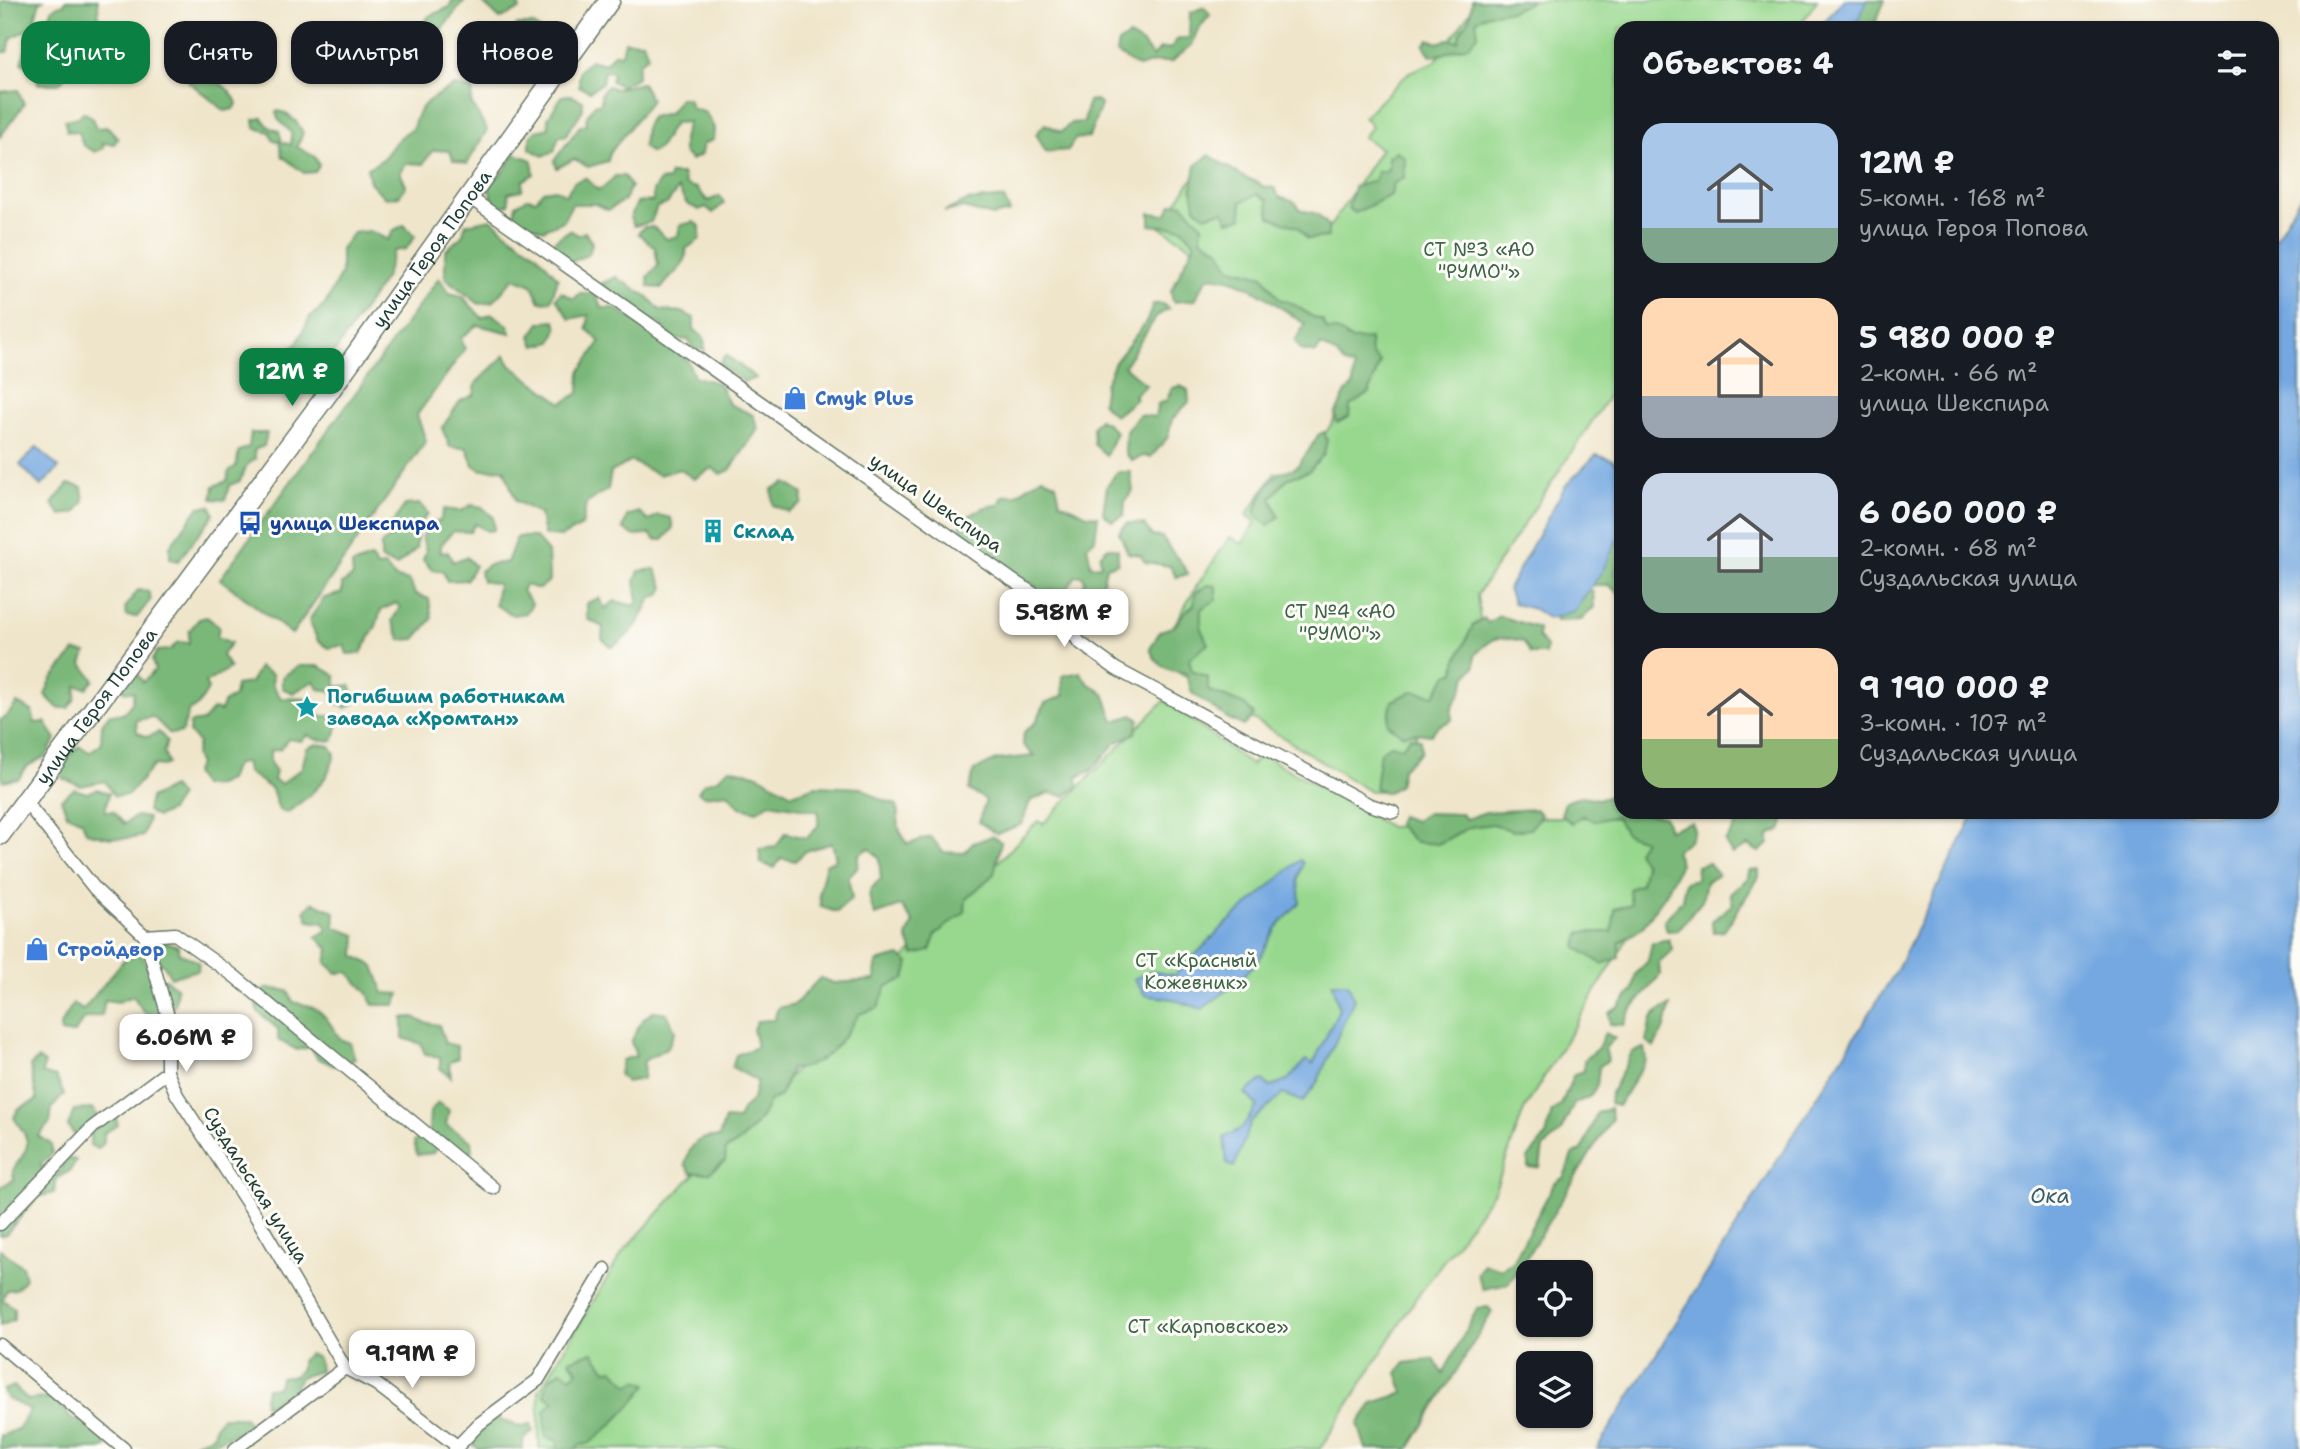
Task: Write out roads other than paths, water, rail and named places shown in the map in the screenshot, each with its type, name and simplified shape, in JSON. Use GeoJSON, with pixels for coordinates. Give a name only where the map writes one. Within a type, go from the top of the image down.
{"type":"FeatureCollection","features":[{"type":"Feature","properties":{"kind":"street","name":"улица Героя Попова"},"geometry":{"type":"LineString","coordinates":[[0,835],[326,396],[610,0]]}},
{"type":"Feature","properties":{"kind":"street","name":"улица Шекспира"},"geometry":{"type":"LineString","coordinates":[[469,197],[1000,572],[1056,608],[1079,642],[1116,669],[1370,805],[1393,812]]}},
{"type":"Feature","properties":{"kind":"street"},"geometry":{"type":"LineString","coordinates":[[25,802],[95,889],[145,936],[175,934],[233,975],[493,1188]]}},
{"type":"Feature","properties":{"kind":"street","name":"Суздальская улица"},"geometry":{"type":"LineString","coordinates":[[145,936],[167,1013],[167,1072],[177,1095],[257,1218],[345,1368]]}},
{"type":"Feature","properties":{"kind":"street"},"geometry":{"type":"LineString","coordinates":[[0,1224],[93,1127],[167,1072]]}},
{"type":"Feature","properties":{"kind":"street"},"geometry":{"type":"LineString","coordinates":[[235,1449],[345,1368],[376,1384],[456,1448],[479,1424],[538,1380],[606,1269]]}},
{"type":"Feature","properties":{"kind":"street"},"geometry":{"type":"LineString","coordinates":[[0,1345],[124,1449]]}},
{"type":"Feature","properties":{"kind":"water"},"geometry":{"type":"Polygon","coordinates":[[[1843,0],[1868,0],[1858,21],[1825,21],[1843,0]]]}},
{"type":"Feature","properties":{"kind":"water","name":"Ока"},"geometry":{"type":"Polygon","coordinates":[[[2300,197],[2300,1449],[1597,1449],[1896,971],[1972,819],[2279,819],[2279,232],[2300,197]]]}},
{"type":"Feature","properties":{"kind":"water"},"geometry":{"type":"Polygon","coordinates":[[[37,447],[59,468],[41,486],[20,465],[37,447]]]}},
{"type":"Feature","properties":{"kind":"water"},"geometry":{"type":"Polygon","coordinates":[[[1596,455],[1614,461],[1614,547],[1603,570],[1574,611],[1549,619],[1534,609],[1514,604],[1508,589],[1566,485],[1596,455]]]}},
{"type":"Feature","properties":{"kind":"water"},"geometry":{"type":"Polygon","coordinates":[[[1300,860],[1303,863],[1298,879],[1300,902],[1277,927],[1258,961],[1234,985],[1202,1009],[1172,999],[1145,995],[1134,979],[1150,971],[1175,975],[1227,923],[1300,860]]]}},
{"type":"Feature","properties":{"kind":"water"},"geometry":{"type":"Polygon","coordinates":[[[1332,983],[1348,983],[1354,999],[1318,1081],[1303,1102],[1283,1094],[1251,1122],[1234,1167],[1227,1164],[1224,1137],[1241,1129],[1257,1106],[1245,1093],[1262,1080],[1270,1087],[1289,1079],[1306,1060],[1313,1064],[1339,1009],[1332,983]]]}},
{"type":"Feature","properties":{"kind":"place","name":"Cmyk Plus"},"geometry":{"type":"Point","coordinates":[795,398]}},
{"type":"Feature","properties":{"kind":"place","name":"улица Шекспира"},"geometry":{"type":"Point","coordinates":[250,523]}},
{"type":"Feature","properties":{"kind":"place","name":"Склад"},"geometry":{"type":"Point","coordinates":[713,531]}},
{"type":"Feature","properties":{"kind":"place","name":"Погибшим работникам завода «Хромтан»"},"geometry":{"type":"Point","coordinates":[307,707]}},
{"type":"Feature","properties":{"kind":"place","name":"Стройдвор"},"geometry":{"type":"Point","coordinates":[37,949]}},
{"type":"Feature","properties":{"kind":"park label","name":"СТ №3 «АО \"РУМО\"»"},"geometry":{"type":"Point","coordinates":[1479,260]}},
{"type":"Feature","properties":{"kind":"park label","name":"СТ №4 «АО \"РУМО\"»"},"geometry":{"type":"Point","coordinates":[1340,622]}},
{"type":"Feature","properties":{"kind":"park label","name":"СТ «Красный Кожевник»"},"geometry":{"type":"Point","coordinates":[1196,971]}},
{"type":"Feature","properties":{"kind":"park label","name":"СТ «Карповское»"},"geometry":{"type":"Point","coordinates":[1208,1326]}}]}
